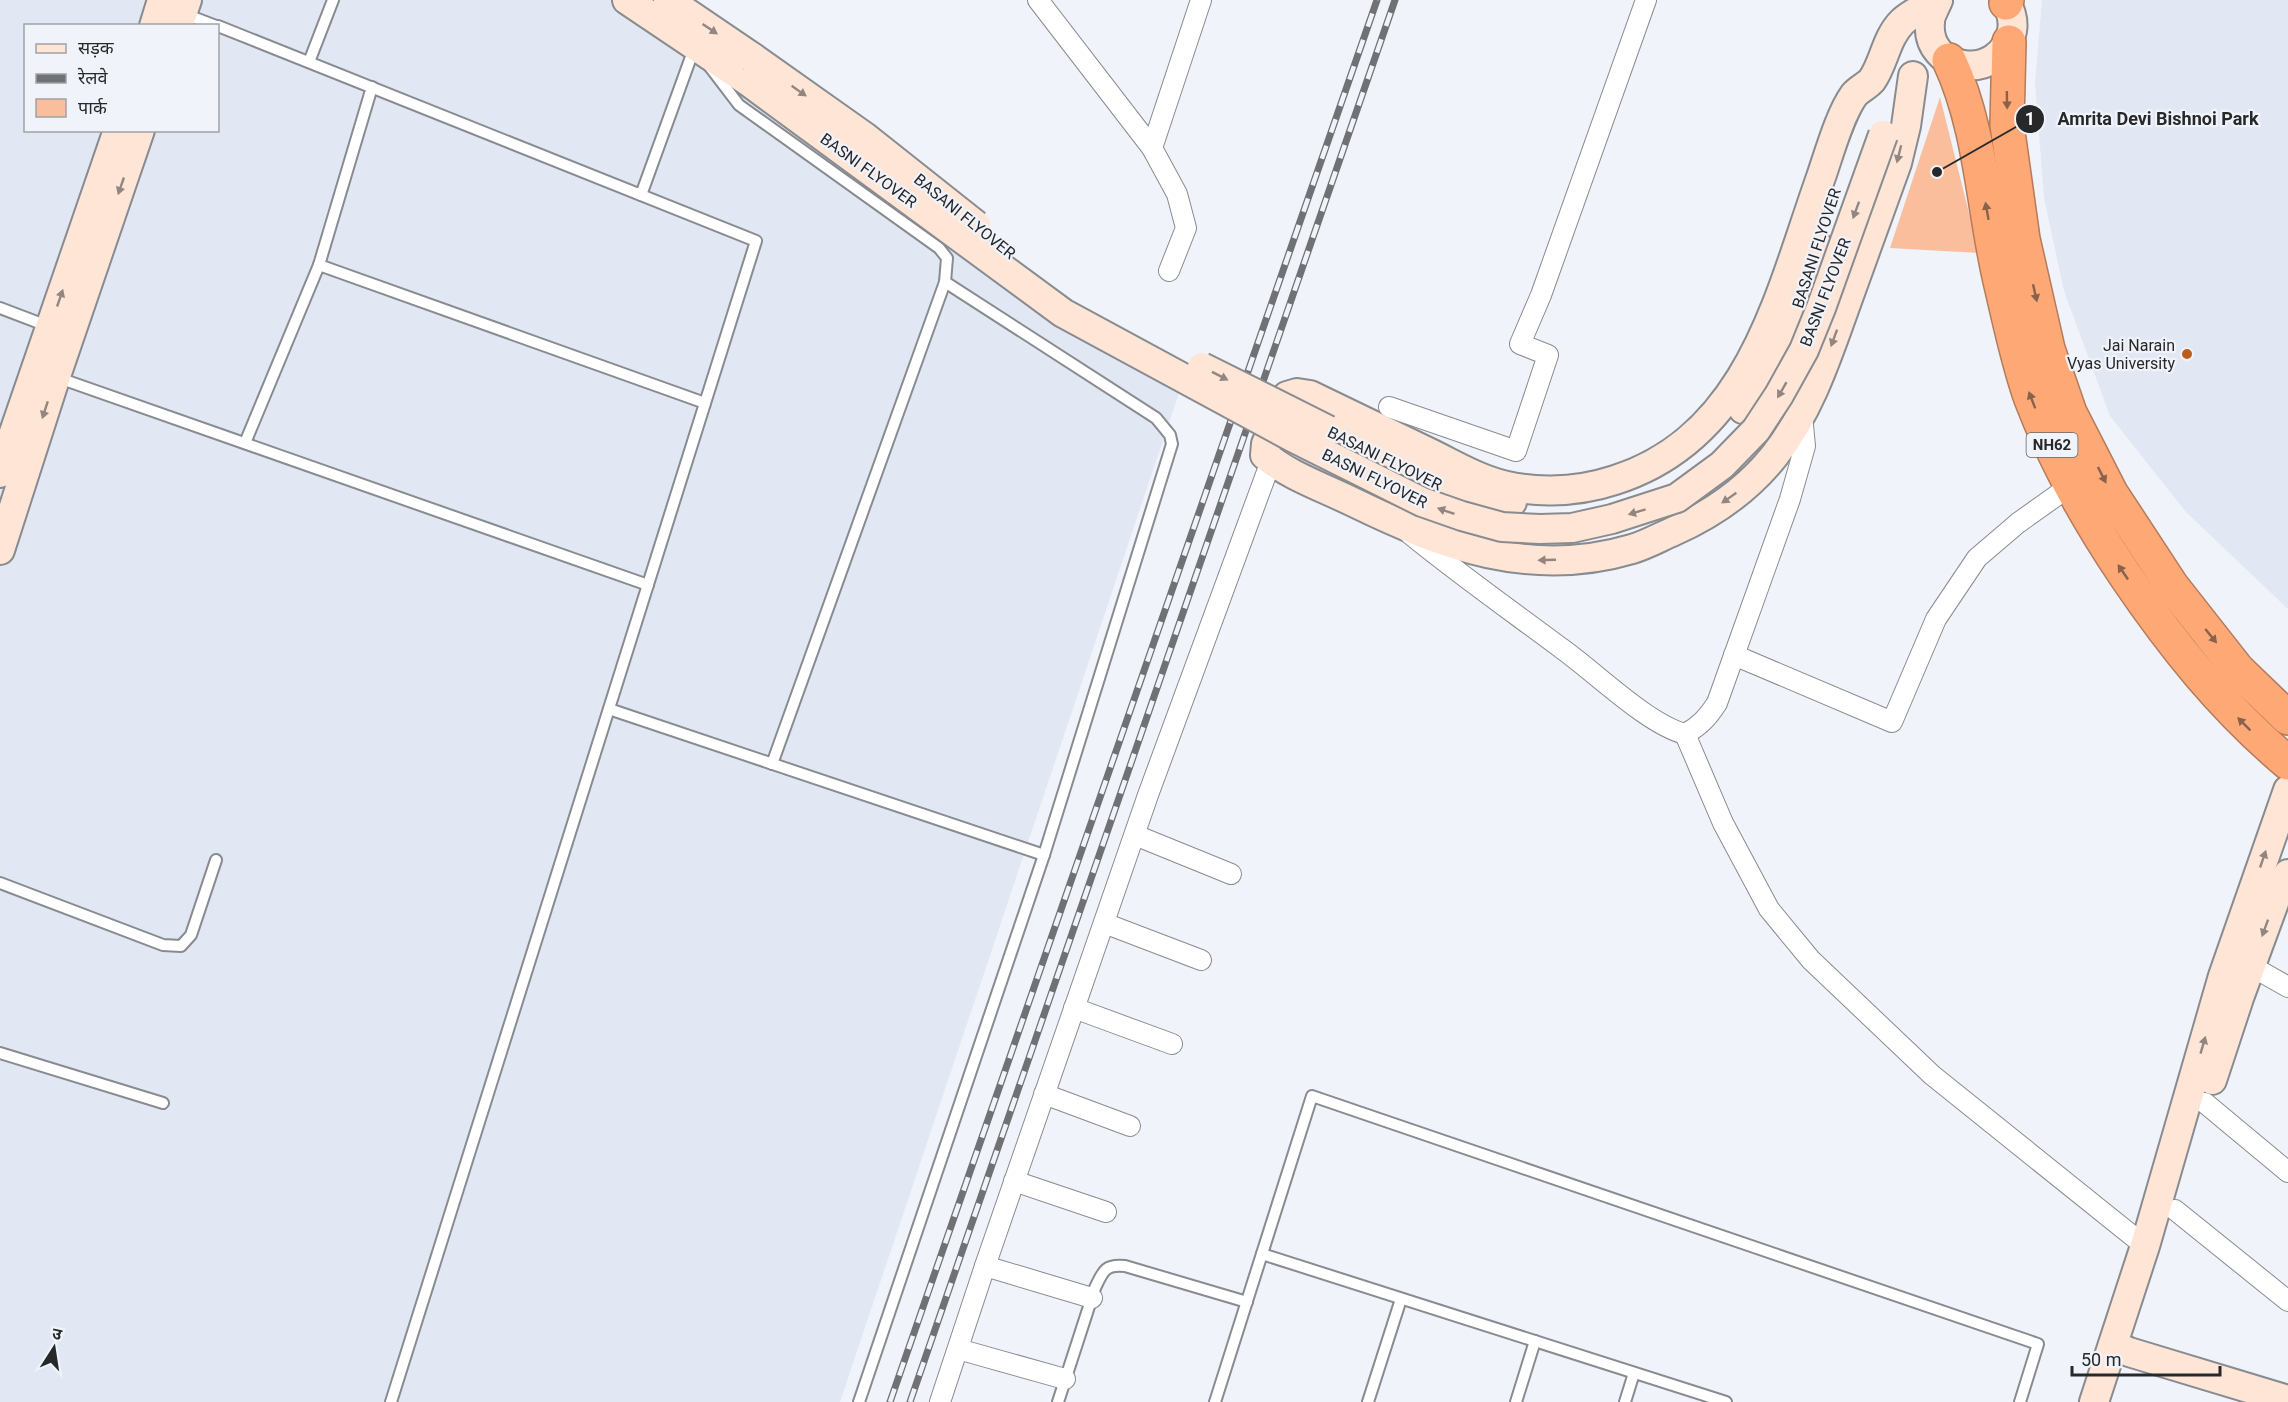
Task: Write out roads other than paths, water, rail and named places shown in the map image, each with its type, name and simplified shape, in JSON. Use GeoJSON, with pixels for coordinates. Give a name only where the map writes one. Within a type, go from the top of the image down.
{"type":"FeatureCollection","features":[{"type":"Feature","properties":{"kind":"highway","name":"NH62"},"geometry":{"type":"LineString","coordinates":[[2009,42],[2007,125],[2023,239],[2048,349],[2070,413],[2111,493],[2172,586],[2238,670],[2288,718]]}},
{"type":"Feature","properties":{"kind":"highway","name":"NH62"},"geometry":{"type":"LineString","coordinates":[[1944,56],[1966,102],[2000,282],[2015,345],[2031,399],[2070,486],[2103,542],[2161,628],[2214,694],[2288,763]]}},
{"type":"Feature","properties":{"kind":"street","name":"BASANI FLYOVER"},"geometry":{"type":"LineString","coordinates":[[627,0],[695,46],[750,69],[866,137],[1042,278],[1135,333],[1435,485],[1480,498],[1550,506],[1581,505],[1638,489],[1677,468],[1705,449],[1751,400],[1775,363],[1794,317],[1872,81],[1905,11]]}},
{"type":"Feature","properties":{"kind":"street"},"geometry":{"type":"LineString","coordinates":[[668,0],[750,69]]}},
{"type":"Feature","properties":{"kind":"street"},"geometry":{"type":"LineString","coordinates":[[1038,0],[1152,148],[1177,194],[1186,228],[1169,272]]}},
{"type":"Feature","properties":{"kind":"street"},"geometry":{"type":"LineString","coordinates":[[1152,148],[1201,0]]}},
{"type":"Feature","properties":{"kind":"street"},"geometry":{"type":"LineString","coordinates":[[1389,407],[1516,451],[1548,356],[1520,344],[1541,295],[1646,0]]}},
{"type":"Feature","properties":{"kind":"street"},"geometry":{"type":"LineString","coordinates":[[1905,11],[1938,0]]}},
{"type":"Feature","properties":{"kind":"street","name":"NH62"},"geometry":{"type":"LineString","coordinates":[[1938,0],[1930,22],[1933,41],[1944,56]]}},
{"type":"Feature","properties":{"kind":"street","name":"NH62"},"geometry":{"type":"LineString","coordinates":[[2006,1],[2013,26],[2009,42]]}},
{"type":"Feature","properties":{"kind":"street"},"geometry":{"type":"LineString","coordinates":[[1872,81],[1854,94],[1844,116],[1775,307],[1759,346],[1739,384],[1721,408],[1694,435],[1659,462],[1635,474],[1592,488],[1525,489],[1488,481],[1311,395],[1297,393],[1287,396],[1266,444],[1265,455],[1271,461],[1399,525],[1454,546],[1513,558],[1568,559],[1601,556],[1634,548],[1698,520],[1743,488],[1774,456],[1802,415],[1820,376],[1897,163],[1906,126],[1913,76],[1944,56],[1963,65],[1984,64],[1998,57],[2009,42]]}},
{"type":"Feature","properties":{"kind":"street","name":"BASNI FLYOVER"},"geometry":{"type":"LineString","coordinates":[[750,69],[1063,313],[1292,437],[1422,502],[1462,516],[1502,526],[1540,529],[1572,528],[1612,519],[1677,498],[1722,465],[1756,430],[1779,395],[1803,350],[1821,308],[1896,101],[1913,76]]}},
{"type":"Feature","properties":{"kind":"street"},"geometry":{"type":"LineString","coordinates":[[0,473],[117,132]]}},
{"type":"Feature","properties":{"kind":"street"},"geometry":{"type":"LineString","coordinates":[[0,550],[56,376],[139,132]]}},
{"type":"Feature","properties":{"kind":"street"},"geometry":{"type":"LineString","coordinates":[[1399,525],[1458,574],[1562,648],[1654,720],[1672,731],[1685,734],[1708,717],[1717,703],[1790,499],[1805,446],[1802,415]]}},
{"type":"Feature","properties":{"kind":"street"},"geometry":{"type":"LineString","coordinates":[[940,1402],[1104,922],[1271,461]]}},
{"type":"Feature","properties":{"kind":"street"},"geometry":{"type":"LineString","coordinates":[[1734,655],[1892,722],[1936,620],[1977,558],[2018,523],[2070,486]]}},
{"type":"Feature","properties":{"kind":"street"},"geometry":{"type":"LineString","coordinates":[[1685,734],[1723,823],[1768,909],[1811,960],[1932,1075],[2145,1246]]}},
{"type":"Feature","properties":{"kind":"street"},"geometry":{"type":"LineString","coordinates":[[2113,1402],[2121,1348],[2145,1246],[2223,976],[2288,790]]}},
{"type":"Feature","properties":{"kind":"street"},"geometry":{"type":"LineString","coordinates":[[1135,835],[1231,874]]}},
{"type":"Feature","properties":{"kind":"street"},"geometry":{"type":"LineString","coordinates":[[2094,1402],[2121,1348],[2175,1210],[2205,1103],[2251,966],[2278,892],[2288,874]]}},
{"type":"Feature","properties":{"kind":"street"},"geometry":{"type":"LineString","coordinates":[[1104,922],[1201,960]]}},
{"type":"Feature","properties":{"kind":"street"},"geometry":{"type":"LineString","coordinates":[[2251,966],[2288,987]]}},
{"type":"Feature","properties":{"kind":"street"},"geometry":{"type":"LineString","coordinates":[[1074,1008],[1172,1044]]}},
{"type":"Feature","properties":{"kind":"street"},"geometry":{"type":"LineString","coordinates":[[1044,1094],[1130,1126]]}},
{"type":"Feature","properties":{"kind":"street"},"geometry":{"type":"LineString","coordinates":[[2205,1103],[2288,1172]]}},
{"type":"Feature","properties":{"kind":"street"},"geometry":{"type":"LineString","coordinates":[[1014,1181],[1106,1212]]}},
{"type":"Feature","properties":{"kind":"street"},"geometry":{"type":"LineString","coordinates":[[2175,1210],[2288,1301]]}},
{"type":"Feature","properties":{"kind":"street"},"geometry":{"type":"LineString","coordinates":[[985,1266],[1092,1298]]}},
{"type":"Feature","properties":{"kind":"street"},"geometry":{"type":"LineString","coordinates":[[2121,1348],[2288,1400]]}},
{"type":"Feature","properties":{"kind":"street"},"geometry":{"type":"LineString","coordinates":[[958,1349],[1065,1379]]}},
{"type":"Feature","properties":{"kind":"lane"},"geometry":{"type":"LineString","coordinates":[[309,62],[333,0]]}},
{"type":"Feature","properties":{"kind":"lane"},"geometry":{"type":"LineString","coordinates":[[171,12],[210,24]]}},
{"type":"Feature","properties":{"kind":"lane"},"geometry":{"type":"LineString","coordinates":[[219,27],[756,241],[391,1402]]}},
{"type":"Feature","properties":{"kind":"lane"},"geometry":{"type":"LineString","coordinates":[[641,195],[695,46]]}},
{"type":"Feature","properties":{"kind":"lane"},"geometry":{"type":"LineString","coordinates":[[695,46],[739,105],[939,248],[947,258],[945,282],[772,764]]}},
{"type":"Feature","properties":{"kind":"lane"},"geometry":{"type":"LineString","coordinates":[[245,443],[319,264],[372,87]]}},
{"type":"Feature","properties":{"kind":"lane"},"geometry":{"type":"LineString","coordinates":[[319,264],[705,403]]}},
{"type":"Feature","properties":{"kind":"lane"},"geometry":{"type":"LineString","coordinates":[[859,1402],[1044,855],[1172,444],[1170,435],[1156,418],[945,282]]}},
{"type":"Feature","properties":{"kind":"lane"},"geometry":{"type":"LineString","coordinates":[[0,308],[50,327]]}},
{"type":"Feature","properties":{"kind":"lane"},"geometry":{"type":"LineString","coordinates":[[56,376],[648,585]]}},
{"type":"Feature","properties":{"kind":"lane"},"geometry":{"type":"LineString","coordinates":[[609,709],[1044,855]]}},
{"type":"Feature","properties":{"kind":"lane"},"geometry":{"type":"LineString","coordinates":[[0,883],[163,945],[181,945],[191,935],[216,860]]}},
{"type":"Feature","properties":{"kind":"lane"},"geometry":{"type":"LineString","coordinates":[[0,1053],[163,1103]]}},
{"type":"Feature","properties":{"kind":"lane"},"geometry":{"type":"LineString","coordinates":[[1215,1402],[1312,1096],[2038,1344],[2019,1402]]}},
{"type":"Feature","properties":{"kind":"lane"},"geometry":{"type":"LineString","coordinates":[[1262,1254],[1726,1402]]}},
{"type":"Feature","properties":{"kind":"lane"},"geometry":{"type":"LineString","coordinates":[[1058,1402],[1092,1298],[1103,1271],[1113,1265],[1125,1266],[1247,1302]]}},
{"type":"Feature","properties":{"kind":"lane"},"geometry":{"type":"LineString","coordinates":[[1368,1402],[1401,1299]]}},
{"type":"Feature","properties":{"kind":"lane"},"geometry":{"type":"LineString","coordinates":[[1516,1402],[1535,1341]]}},
{"type":"Feature","properties":{"kind":"lane"},"geometry":{"type":"LineString","coordinates":[[1625,1402],[1634,1373]]}},
{"type":"Feature","properties":{"kind":"railway"},"geometry":{"type":"LineString","coordinates":[[890,1402],[1377,0]]}},
{"type":"Feature","properties":{"kind":"railway"},"geometry":{"type":"LineString","coordinates":[[910,1402],[1395,0]]}},
{"type":"Feature","properties":{"kind":"place","name":"Amrita Devi Bishnoi Park"},"geometry":{"type":"Point","coordinates":[1937,172]}},
{"type":"Feature","properties":{"kind":"place","name":"Jai Narain Vyas University"},"geometry":{"type":"Point","coordinates":[2187,354]}}]}
